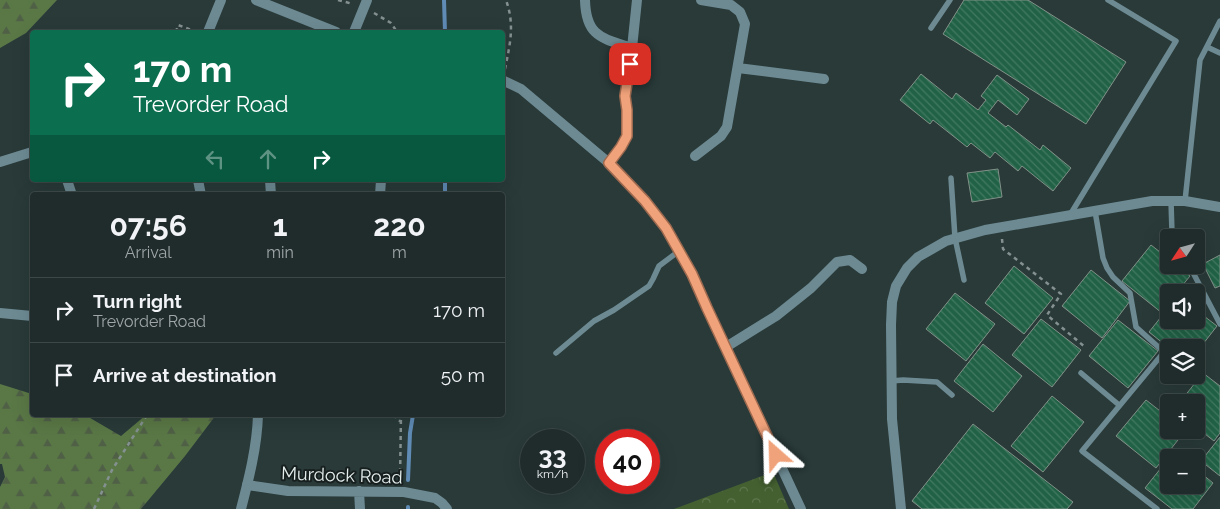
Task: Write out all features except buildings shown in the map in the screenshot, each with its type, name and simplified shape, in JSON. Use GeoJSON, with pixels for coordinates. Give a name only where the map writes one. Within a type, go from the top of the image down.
{"type":"FeatureCollection","features":[{"type":"Feature","properties":{"kind":"street"},"geometry":{"type":"LineString","coordinates":[[209,30],[221,0]]}},
{"type":"Feature","properties":{"kind":"street"},"geometry":{"type":"LineString","coordinates":[[256,0],[331,30]]}},
{"type":"Feature","properties":{"kind":"street"},"geometry":{"type":"LineString","coordinates":[[585,0],[585,14],[591,29],[602,38],[632,48]]}},
{"type":"Feature","properties":{"kind":"street"},"geometry":{"type":"LineString","coordinates":[[609,163],[627,136],[625,96],[637,0]]}},
{"type":"Feature","properties":{"kind":"street"},"geometry":{"type":"LineString","coordinates":[[695,156],[721,136],[727,127],[745,24],[740,12],[731,4],[701,0]]}},
{"type":"Feature","properties":{"kind":"street"},"geometry":{"type":"LineString","coordinates":[[355,30],[366,4]]}},
{"type":"Feature","properties":{"kind":"street"},"geometry":{"type":"LineString","coordinates":[[738,68],[824,79]]}},
{"type":"Feature","properties":{"kind":"street"},"geometry":{"type":"LineString","coordinates":[[505,82],[521,89],[609,163],[645,201],[666,228],[692,274],[801,509]]}},
{"type":"Feature","properties":{"kind":"street"},"geometry":{"type":"LineString","coordinates":[[0,162],[30,153]]}},
{"type":"Feature","properties":{"kind":"street"},"geometry":{"type":"LineString","coordinates":[[901,509],[892,419],[892,302],[896,286],[907,268],[918,257],[940,244],[955,238],[1000,227],[1096,210],[1152,201],[1186,201],[1220,207]]}},
{"type":"Feature","properties":{"kind":"street"},"geometry":{"type":"LineString","coordinates":[[726,347],[776,316],[812,288],[837,262],[850,260],[862,269]]}},
{"type":"Feature","properties":{"kind":"street"},"geometry":{"type":"LineString","coordinates":[[0,312],[30,316]]}},
{"type":"Feature","properties":{"kind":"street"},"geometry":{"type":"LineString","coordinates":[[241,509],[257,434],[258,417]]}},
{"type":"Feature","properties":{"kind":"street","name":"Murdock Road"},"geometry":{"type":"LineString","coordinates":[[247,485],[288,491],[399,492],[435,498],[447,509]]}},
{"type":"Feature","properties":{"kind":"street"},"geometry":{"type":"LineString","coordinates":[[359,491],[360,509]]}},
{"type":"Feature","properties":{"kind":"lane"},"geometry":{"type":"LineString","coordinates":[[931,28],[950,0]]}},
{"type":"Feature","properties":{"kind":"lane"},"geometry":{"type":"LineString","coordinates":[[1070,215],[1176,41],[1108,0]]}},
{"type":"Feature","properties":{"kind":"lane"},"geometry":{"type":"LineString","coordinates":[[1186,201],[1200,60],[1220,21]]}},
{"type":"Feature","properties":{"kind":"lane"},"geometry":{"type":"LineString","coordinates":[[1207,47],[1220,53]]}},
{"type":"Feature","properties":{"kind":"lane"},"geometry":{"type":"LineString","coordinates":[[951,178],[955,238],[964,280]]}},
{"type":"Feature","properties":{"kind":"lane"},"geometry":{"type":"LineString","coordinates":[[1172,201],[1172,229]]}},
{"type":"Feature","properties":{"kind":"lane"},"geometry":{"type":"LineString","coordinates":[[1096,210],[1103,258],[1107,268],[1113,277],[1130,292],[1136,328],[1164,352],[1082,451],[1157,509]]}},
{"type":"Feature","properties":{"kind":"lane"},"geometry":{"type":"LineString","coordinates":[[556,353],[594,321],[614,310],[648,286],[659,266],[679,251]]}},
{"type":"Feature","properties":{"kind":"lane"},"geometry":{"type":"LineString","coordinates":[[1194,274],[1220,324]]}},
{"type":"Feature","properties":{"kind":"lane"},"geometry":{"type":"LineString","coordinates":[[1081,373],[1120,405]]}},
{"type":"Feature","properties":{"kind":"lane"},"geometry":{"type":"LineString","coordinates":[[891,381],[937,382],[952,395]]}},
{"type":"Feature","properties":{"kind":"path"},"geometry":{"type":"LineString","coordinates":[[338,0],[366,4],[391,23],[396,30]]}},
{"type":"Feature","properties":{"kind":"path"},"geometry":{"type":"LineString","coordinates":[[505,69],[512,29],[506,0]]}},
{"type":"Feature","properties":{"kind":"path"},"geometry":{"type":"LineString","coordinates":[[177,30],[178,25],[192,30]]}},
{"type":"Feature","properties":{"kind":"path"},"geometry":{"type":"LineString","coordinates":[[1000,227],[1003,249],[1061,294],[1047,315],[1085,347]]}},
{"type":"Feature","properties":{"kind":"path"},"geometry":{"type":"LineString","coordinates":[[94,509],[112,470],[146,417]]}},
{"type":"Feature","properties":{"kind":"path"},"geometry":{"type":"LineString","coordinates":[[395,417],[401,422]]}},
{"type":"Feature","properties":{"kind":"path"},"geometry":{"type":"LineString","coordinates":[[399,492],[401,417]]}},
{"type":"Feature","properties":{"kind":"green space"},"geometry":{"type":"Polygon","coordinates":[[[0,0],[57,0],[26,33],[0,48],[0,0]]]}},
{"type":"Feature","properties":{"kind":"green space"},"geometry":{"type":"Polygon","coordinates":[[[0,384],[30,393],[30,417],[88,417],[121,436],[144,417],[214,417],[141,509],[0,509],[0,487],[5,477],[2,464],[0,464],[0,384]]]}},
{"type":"Feature","properties":{"kind":"green space"},"geometry":{"type":"Polygon","coordinates":[[[773,472],[789,509],[674,509],[773,472]]]}},
{"type":"Feature","properties":{"kind":"waterway"},"geometry":{"type":"LineString","coordinates":[[444,0],[445,30]]}},
{"type":"Feature","properties":{"kind":"waterway"},"geometry":{"type":"LineString","coordinates":[[445,182],[445,192]]}},
{"type":"Feature","properties":{"kind":"waterway"},"geometry":{"type":"LineString","coordinates":[[408,480],[413,417]]}},
{"type":"Feature","properties":{"kind":"route"},"geometry":{"type":"LineString","coordinates":[[630,64],[625,96],[627,136],[609,163],[645,201],[666,228],[692,274],[776,455]]}}]}
